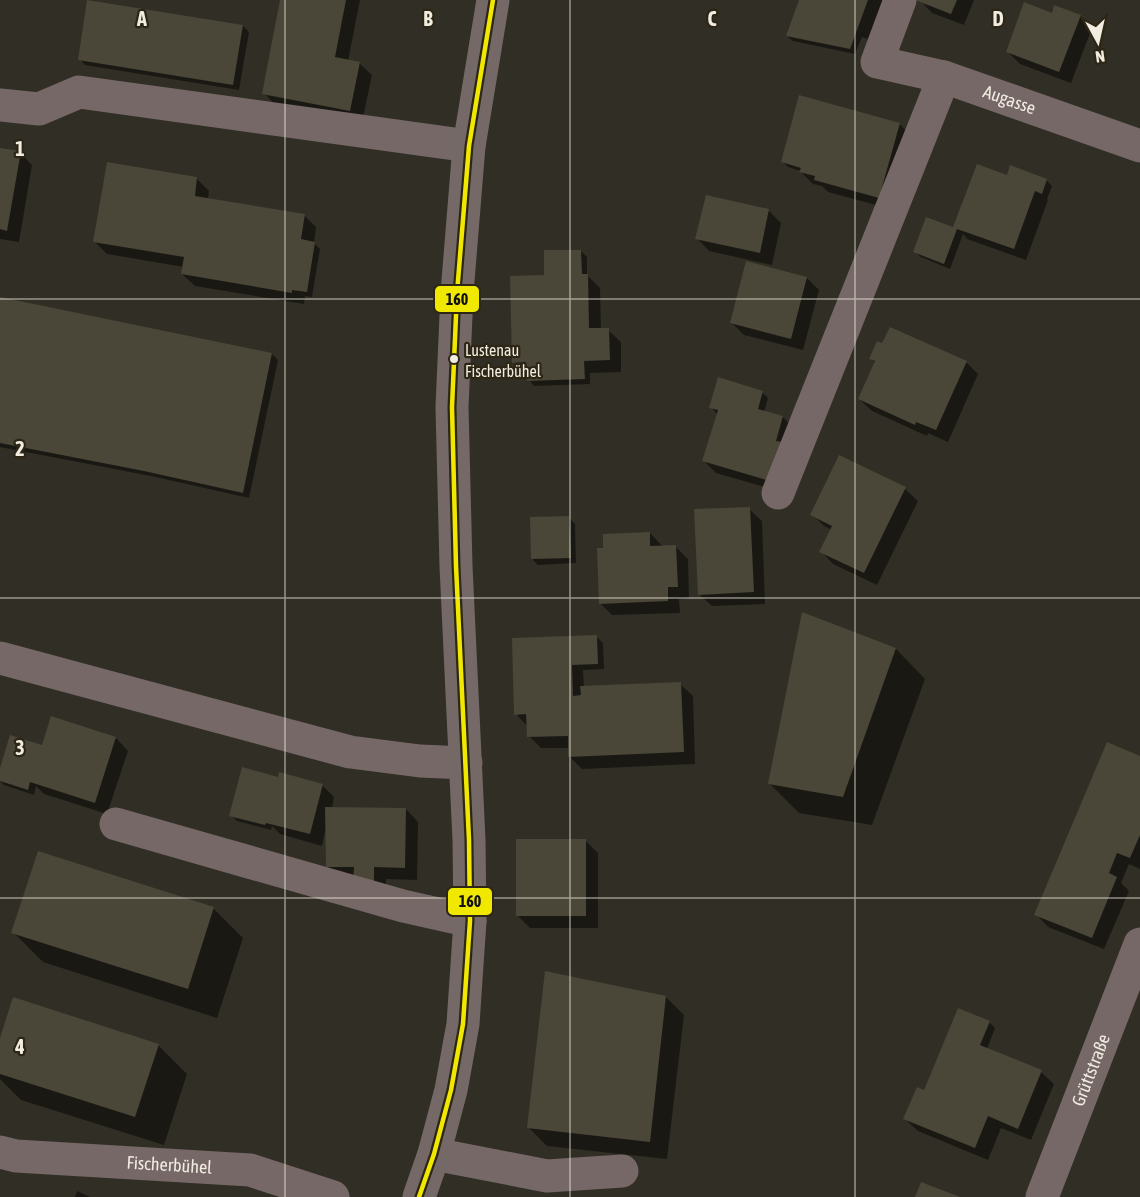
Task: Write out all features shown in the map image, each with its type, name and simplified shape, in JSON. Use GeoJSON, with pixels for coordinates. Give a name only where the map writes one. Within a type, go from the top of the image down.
{"type":"FeatureCollection","features":[{"type":"Feature","properties":{"kind":"main road"},"geometry":{"type":"LineString","coordinates":[[419,1197],[434,1154],[451,1090],[463,1024],[470,921],[470,840],[456,566],[452,408],[457,293],[469,146],[493,0]]}},
{"type":"Feature","properties":{"kind":"street","name":"Augasse"},"geometry":{"type":"LineString","coordinates":[[900,0],[877,62],[944,77],[1140,146]]}},
{"type":"Feature","properties":{"kind":"street"},"geometry":{"type":"LineString","coordinates":[[778,493],[944,77]]}},
{"type":"Feature","properties":{"kind":"street"},"geometry":{"type":"LineString","coordinates":[[0,105],[39,110],[79,92],[469,146]]}},
{"type":"Feature","properties":{"kind":"street"},"geometry":{"type":"LineString","coordinates":[[0,658],[350,752],[420,761],[466,763]]}},
{"type":"Feature","properties":{"kind":"street"},"geometry":{"type":"LineString","coordinates":[[116,824],[403,906],[470,921]]}},
{"type":"Feature","properties":{"kind":"street","name":"Grüttstraße"},"geometry":{"type":"LineString","coordinates":[[1042,1197],[1140,944]]}},
{"type":"Feature","properties":{"kind":"street","name":"Fischerbühel"},"geometry":{"type":"LineString","coordinates":[[0,1152],[16,1156],[250,1170],[333,1197]]}},
{"type":"Feature","properties":{"kind":"street"},"geometry":{"type":"LineString","coordinates":[[434,1154],[548,1187],[622,1172]]}},
{"type":"Feature","properties":{"kind":"building"},"geometry":{"type":"Polygon","coordinates":[[[87,0],[243,25],[233,85],[78,60],[87,0]]]}},
{"type":"Feature","properties":{"kind":"building"},"geometry":{"type":"Polygon","coordinates":[[[280,0],[346,0],[335,57],[360,62],[350,111],[262,94],[280,0]]]}},
{"type":"Feature","properties":{"kind":"building"},"geometry":{"type":"Polygon","coordinates":[[[799,0],[868,0],[850,49],[786,36],[799,0]]]}},
{"type":"Feature","properties":{"kind":"building"},"geometry":{"type":"Polygon","coordinates":[[[915,0],[957,0],[951,14],[915,0]]]}},
{"type":"Feature","properties":{"kind":"building"},"geometry":{"type":"Polygon","coordinates":[[[1024,2],[1052,13],[1054,5],[1081,15],[1059,72],[1006,52],[1024,2]]]}},
{"type":"Feature","properties":{"kind":"building"},"geometry":{"type":"Polygon","coordinates":[[[799,95],[900,123],[879,198],[814,180],[815,176],[799,172],[801,168],[781,162],[799,95]]]}},
{"type":"Feature","properties":{"kind":"building"},"geometry":{"type":"Polygon","coordinates":[[[0,148],[21,151],[7,231],[0,229],[0,148]]]}},
{"type":"Feature","properties":{"kind":"building"},"geometry":{"type":"Polygon","coordinates":[[[107,162],[197,177],[195,196],[305,214],[301,239],[315,242],[307,292],[292,290],[292,293],[181,274],[184,257],[93,242],[107,162]]]}},
{"type":"Feature","properties":{"kind":"building"},"geometry":{"type":"Polygon","coordinates":[[[977,164],[1007,175],[1010,165],[1047,179],[1042,194],[1035,191],[1014,249],[957,229],[944,264],[913,252],[926,217],[953,227],[977,164]]]}},
{"type":"Feature","properties":{"kind":"building"},"geometry":{"type":"Polygon","coordinates":[[[706,195],[769,209],[760,253],[695,239],[706,195]]]}},
{"type":"Feature","properties":{"kind":"building"},"geometry":{"type":"Polygon","coordinates":[[[544,250],[581,250],[582,274],[588,274],[589,328],[609,328],[610,360],[584,361],[585,379],[527,381],[526,362],[512,363],[510,276],[544,275],[544,250]]]}},
{"type":"Feature","properties":{"kind":"building"},"geometry":{"type":"Polygon","coordinates":[[[746,261],[807,277],[791,339],[730,323],[746,261]]]}},
{"type":"Feature","properties":{"kind":"building"},"geometry":{"type":"Polygon","coordinates":[[[0,297],[272,353],[243,493],[0,443],[0,297]]]}},
{"type":"Feature","properties":{"kind":"building"},"geometry":{"type":"Polygon","coordinates":[[[890,327],[967,361],[936,430],[916,422],[915,425],[858,399],[875,361],[869,359],[877,341],[882,343],[890,327]]]}},
{"type":"Feature","properties":{"kind":"building"},"geometry":{"type":"Polygon","coordinates":[[[718,377],[763,391],[758,409],[783,416],[776,441],[782,442],[770,481],[702,461],[718,410],[709,408],[718,377]]]}},
{"type":"Feature","properties":{"kind":"building"},"geometry":{"type":"Polygon","coordinates":[[[839,455],[906,487],[864,573],[819,552],[832,526],[810,515],[839,455]]]}},
{"type":"Feature","properties":{"kind":"building"},"geometry":{"type":"Polygon","coordinates":[[[750,507],[754,592],[698,595],[694,509],[750,507]]]}},
{"type":"Feature","properties":{"kind":"building"},"geometry":{"type":"Polygon","coordinates":[[[569,516],[571,558],[531,559],[530,517],[569,516]]]}},
{"type":"Feature","properties":{"kind":"building"},"geometry":{"type":"Polygon","coordinates":[[[650,532],[650,546],[676,545],[678,587],[668,587],[668,601],[599,604],[597,548],[603,548],[603,534],[650,532]]]}},
{"type":"Feature","properties":{"kind":"building"},"geometry":{"type":"Polygon","coordinates":[[[802,612],[896,648],[843,797],[768,784],[802,612]]]}},
{"type":"Feature","properties":{"kind":"building"},"geometry":{"type":"Polygon","coordinates":[[[597,635],[598,664],[572,665],[573,696],[581,695],[580,686],[681,682],[684,752],[568,757],[568,736],[527,737],[526,714],[514,715],[512,638],[597,635]]]}},
{"type":"Feature","properties":{"kind":"building"},"geometry":{"type":"Polygon","coordinates":[[[51,716],[116,737],[95,803],[30,782],[28,790],[0,781],[0,768],[10,735],[42,745],[51,716]]]}},
{"type":"Feature","properties":{"kind":"building"},"geometry":{"type":"Polygon","coordinates":[[[1107,742],[1140,756],[1140,835],[1130,858],[1117,853],[1109,873],[1117,877],[1092,938],[1034,915],[1107,742]]]}},
{"type":"Feature","properties":{"kind":"building"},"geometry":{"type":"Polygon","coordinates":[[[242,767],[278,777],[279,772],[323,784],[310,834],[229,816],[242,767]]]}},
{"type":"Feature","properties":{"kind":"building"},"geometry":{"type":"Polygon","coordinates":[[[325,807],[406,808],[405,868],[374,867],[374,881],[353,881],[354,867],[326,867],[325,807]]]}},
{"type":"Feature","properties":{"kind":"building"},"geometry":{"type":"Polygon","coordinates":[[[516,839],[586,839],[586,916],[516,916],[516,839]]]}},
{"type":"Feature","properties":{"kind":"building"},"geometry":{"type":"Polygon","coordinates":[[[38,851],[214,907],[188,989],[11,933],[38,851]]]}},
{"type":"Feature","properties":{"kind":"building"},"geometry":{"type":"Polygon","coordinates":[[[545,971],[666,996],[650,1142],[527,1128],[545,971]]]}},
{"type":"Feature","properties":{"kind":"building"},"geometry":{"type":"Polygon","coordinates":[[[13,997],[159,1044],[135,1117],[0,1074],[0,1038],[13,997]]]}},
{"type":"Feature","properties":{"kind":"building"},"geometry":{"type":"Polygon","coordinates":[[[958,1008],[990,1021],[980,1045],[1042,1070],[1018,1129],[988,1116],[975,1148],[903,1119],[917,1087],[924,1090],[958,1008]]]}},
{"type":"Feature","properties":{"kind":"building"},"geometry":{"type":"Polygon","coordinates":[[[921,1182],[960,1197],[915,1197],[921,1182]]]}},
{"type":"Feature","properties":{"kind":"transit line","name":"160"},"geometry":{"type":"LineString","coordinates":[[419,1197],[434,1154],[451,1090],[463,1024],[470,921],[469,840],[456,566],[452,407],[457,293],[469,146],[493,0]]}},
{"type":"Feature","properties":{"kind":"place","name":"Lustenau Fischerbühel"},"geometry":{"type":"Point","coordinates":[454,359]}}]}
